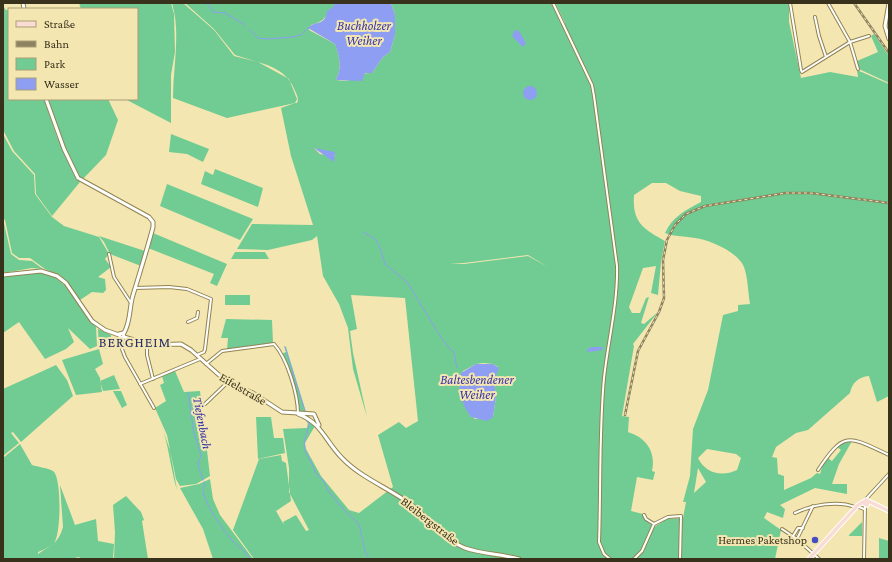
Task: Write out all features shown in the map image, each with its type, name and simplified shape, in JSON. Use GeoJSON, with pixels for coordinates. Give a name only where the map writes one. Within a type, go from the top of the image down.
{"type":"FeatureCollection","features":[{"type":"Feature","properties":{"kind":"main road"},"geometry":{"type":"LineString","coordinates":[[809,559],[858,507],[874,503],[889,511]]}},
{"type":"Feature","properties":{"kind":"street"},"geometry":{"type":"LineString","coordinates":[[553,3],[592,86],[618,266],[616,294],[604,378],[602,448],[600,542],[604,554],[610,559]]}},
{"type":"Feature","properties":{"kind":"street"},"geometry":{"type":"LineString","coordinates":[[790,3],[800,70],[805,72],[850,42],[869,36]]}},
{"type":"Feature","properties":{"kind":"street"},"geometry":{"type":"LineString","coordinates":[[828,3],[850,42],[858,69]]}},
{"type":"Feature","properties":{"kind":"street"},"geometry":{"type":"LineString","coordinates":[[889,3],[885,26],[889,39]]}},
{"type":"Feature","properties":{"kind":"street"},"geometry":{"type":"LineString","coordinates":[[815,17],[826,57]]}},
{"type":"Feature","properties":{"kind":"street"},"geometry":{"type":"LineString","coordinates":[[46,100],[64,149],[78,178],[149,217],[153,222],[143,266],[135,288],[130,319],[124,337],[123,353],[154,408]]}},
{"type":"Feature","properties":{"kind":"street"},"geometry":{"type":"LineString","coordinates":[[110,254],[114,277],[130,303],[132,303]]}},
{"type":"Feature","properties":{"kind":"street"},"geometry":{"type":"LineString","coordinates":[[3,275],[41,271],[57,276],[66,283],[92,321],[105,330],[119,335],[120,333],[124,337]]}},
{"type":"Feature","properties":{"kind":"street"},"geometry":{"type":"LineString","coordinates":[[135,288],[169,287],[186,289],[211,299],[205,349],[204,352],[197,355]]}},
{"type":"Feature","properties":{"kind":"street"},"geometry":{"type":"LineString","coordinates":[[188,322],[197,318],[198,312]]}},
{"type":"Feature","properties":{"kind":"street","name":"Eifelstraße"},"geometry":{"type":"LineString","coordinates":[[124,337],[147,344],[181,344],[197,355],[228,383],[257,395],[282,412],[298,414]]}},
{"type":"Feature","properties":{"kind":"street"},"geometry":{"type":"LineString","coordinates":[[147,344],[147,355],[153,379]]}},
{"type":"Feature","properties":{"kind":"street"},"geometry":{"type":"LineString","coordinates":[[206,364],[222,351],[274,344],[289,372],[298,404],[298,414],[314,414],[318,421],[313,422]]}},
{"type":"Feature","properties":{"kind":"street"},"geometry":{"type":"LineString","coordinates":[[140,384],[200,359]]}},
{"type":"Feature","properties":{"kind":"street"},"geometry":{"type":"LineString","coordinates":[[205,404],[228,383]]}},
{"type":"Feature","properties":{"kind":"street"},"geometry":{"type":"LineString","coordinates":[[306,417],[308,413]]}},
{"type":"Feature","properties":{"kind":"street","name":"Bleibergstraße"},"geometry":{"type":"LineString","coordinates":[[298,414],[306,417],[319,426],[342,458],[353,467],[409,503],[453,542],[476,551],[519,559]]}},
{"type":"Feature","properties":{"kind":"street","name":"Bleibergstraße"},"geometry":{"type":"LineString","coordinates":[[318,421],[319,426]]}},
{"type":"Feature","properties":{"kind":"street"},"geometry":{"type":"LineString","coordinates":[[818,470],[837,445],[845,440],[854,439],[889,455]]}},
{"type":"Feature","properties":{"kind":"street"},"geometry":{"type":"LineString","coordinates":[[864,559],[866,504],[871,494],[889,474]]}},
{"type":"Feature","properties":{"kind":"street"},"geometry":{"type":"LineString","coordinates":[[871,494],[874,503]]}},
{"type":"Feature","properties":{"kind":"street"},"geometry":{"type":"LineString","coordinates":[[795,513],[813,506],[849,504],[858,507],[866,504]]}},
{"type":"Feature","properties":{"kind":"street"},"geometry":{"type":"LineString","coordinates":[[797,540],[813,506]]}},
{"type":"Feature","properties":{"kind":"street"},"geometry":{"type":"LineString","coordinates":[[644,515],[646,519],[654,524]]}},
{"type":"Feature","properties":{"kind":"street"},"geometry":{"type":"LineString","coordinates":[[634,559],[642,551],[654,524],[668,517],[681,516],[680,559]]}},
{"type":"Feature","properties":{"kind":"street"},"geometry":{"type":"LineString","coordinates":[[793,536],[798,528],[803,528]]}},
{"type":"Feature","properties":{"kind":"street"},"geometry":{"type":"LineString","coordinates":[[782,529],[793,536],[819,559]]}},
{"type":"Feature","properties":{"kind":"green space"},"geometry":{"type":"Polygon","coordinates":[[[79,3],[171,3],[174,14],[175,52],[171,75],[171,123],[127,100],[138,100],[138,8],[81,8],[79,3]]]}},
{"type":"Feature","properties":{"kind":"green space"},"geometry":{"type":"Polygon","coordinates":[[[172,3],[183,3],[214,30],[234,56],[258,62],[287,78],[290,81],[297,99],[295,103],[227,118],[173,98],[176,50],[175,15],[172,3]]]}},
{"type":"Feature","properties":{"kind":"green space"},"geometry":{"type":"Polygon","coordinates":[[[185,3],[335,3],[334,7],[329,10],[326,16],[320,22],[311,25],[309,30],[335,44],[340,62],[336,80],[343,81],[363,74],[372,73],[383,57],[390,52],[395,35],[395,15],[391,3],[552,3],[563,26],[565,23],[555,3],[789,3],[789,22],[801,78],[830,72],[858,77],[857,70],[889,84],[889,396],[877,402],[869,376],[859,379],[852,386],[850,393],[808,430],[796,433],[776,447],[772,457],[777,458],[778,474],[784,476],[784,490],[811,478],[817,473],[820,474],[823,464],[828,458],[832,461],[841,450],[837,447],[843,442],[852,441],[839,464],[832,484],[847,484],[847,494],[815,488],[780,505],[785,509],[783,518],[767,512],[764,518],[781,530],[775,559],[254,559],[233,530],[259,459],[281,455],[282,461],[286,463],[289,486],[289,468],[283,429],[307,428],[308,423],[305,419],[315,426],[305,443],[306,449],[321,476],[349,510],[359,513],[393,487],[378,435],[399,422],[406,428],[418,421],[405,298],[351,295],[357,329],[350,331],[353,353],[367,417],[353,369],[348,328],[339,304],[323,276],[317,236],[312,240],[268,250],[237,249],[252,224],[313,225],[291,156],[281,108],[298,102],[298,98],[289,79],[281,72],[270,66],[235,55],[214,29],[185,3]],[[314,148],[320,154],[334,157],[335,155],[314,148]],[[652,183],[634,195],[634,205],[637,219],[645,229],[665,241],[661,262],[658,295],[651,293],[656,266],[643,268],[629,307],[632,313],[640,313],[646,298],[649,297],[641,323],[644,324],[658,312],[633,344],[634,346],[622,416],[629,417],[628,432],[645,442],[649,447],[653,458],[652,471],[655,472],[653,480],[637,477],[631,511],[643,514],[644,519],[654,527],[667,519],[683,518],[686,502],[683,502],[690,476],[693,429],[708,390],[723,315],[738,311],[738,305],[750,304],[744,267],[736,256],[708,241],[665,233],[676,218],[701,202],[701,196],[680,191],[666,183],[652,183]],[[528,255],[464,263],[450,263],[464,264],[528,256],[548,267],[528,255]],[[483,363],[476,364],[463,371],[459,385],[463,402],[469,414],[475,419],[493,417],[496,397],[494,381],[498,367],[493,364],[483,363]],[[707,449],[698,458],[705,468],[715,473],[731,472],[737,470],[741,458],[736,454],[707,449]],[[698,468],[694,493],[706,482],[698,468]],[[290,494],[291,501],[276,511],[284,525],[283,522],[296,515],[306,531],[309,530],[290,494]]]}},
{"type":"Feature","properties":{"kind":"green space"},"geometry":{"type":"Polygon","coordinates":[[[3,6],[6,10],[8,10],[8,100],[44,100],[57,137],[74,175],[80,182],[52,216],[36,194],[35,174],[14,151],[3,130],[3,6]]]}},
{"type":"Feature","properties":{"kind":"green space"},"geometry":{"type":"Polygon","coordinates":[[[874,34],[889,56],[889,83],[859,69],[857,61],[878,52],[871,36],[874,34]]]}},
{"type":"Feature","properties":{"kind":"green space"},"geometry":{"type":"Polygon","coordinates":[[[46,100],[108,100],[118,120],[106,155],[82,180],[76,174],[46,100]]]}},
{"type":"Feature","properties":{"kind":"green space"},"geometry":{"type":"Polygon","coordinates":[[[3,134],[12,151],[34,175],[35,194],[52,217],[64,226],[99,237],[109,254],[105,259],[111,267],[98,277],[105,279],[106,290],[103,293],[92,292],[80,300],[62,277],[45,269],[30,258],[19,258],[12,253],[5,220],[3,218],[3,134]]]}},
{"type":"Feature","properties":{"kind":"green space"},"geometry":{"type":"Polygon","coordinates":[[[171,134],[209,149],[203,162],[187,154],[169,152],[171,134]]]}},
{"type":"Feature","properties":{"kind":"green space"},"geometry":{"type":"Polygon","coordinates":[[[215,169],[263,188],[258,207],[201,184],[205,171],[213,175],[215,169]]]}},
{"type":"Feature","properties":{"kind":"green space"},"geometry":{"type":"Polygon","coordinates":[[[167,184],[253,219],[240,240],[160,206],[167,184]]]}},
{"type":"Feature","properties":{"kind":"green space"},"geometry":{"type":"Polygon","coordinates":[[[3,219],[11,254],[19,260],[32,261],[43,269],[32,268],[3,273],[3,219]]]}},
{"type":"Feature","properties":{"kind":"green space"},"geometry":{"type":"Polygon","coordinates":[[[153,233],[227,264],[217,286],[210,283],[214,274],[148,248],[153,233]]]}},
{"type":"Feature","properties":{"kind":"green space"},"geometry":{"type":"Polygon","coordinates":[[[99,236],[145,251],[141,266],[110,254],[99,236]]]}},
{"type":"Feature","properties":{"kind":"green space"},"geometry":{"type":"Polygon","coordinates":[[[235,252],[265,252],[269,259],[231,259],[235,252]]]}},
{"type":"Feature","properties":{"kind":"green space"},"geometry":{"type":"Polygon","coordinates":[[[32,271],[46,273],[55,277],[70,290],[96,327],[97,346],[90,349],[68,328],[74,342],[66,349],[45,359],[19,322],[3,333],[3,276],[32,271]]]}},
{"type":"Feature","properties":{"kind":"green space"},"geometry":{"type":"Polygon","coordinates":[[[225,295],[250,295],[250,305],[225,305],[225,295]]]}},
{"type":"Feature","properties":{"kind":"green space"},"geometry":{"type":"Polygon","coordinates":[[[226,319],[272,320],[273,343],[227,350],[228,338],[221,338],[226,319]]]}},
{"type":"Feature","properties":{"kind":"green space"},"geometry":{"type":"Polygon","coordinates":[[[98,329],[111,335],[110,348],[99,349],[98,329]]]}},
{"type":"Feature","properties":{"kind":"green space"},"geometry":{"type":"Polygon","coordinates":[[[284,346],[286,347],[306,412],[302,413],[299,411],[289,372],[281,354],[286,352],[284,346]]]}},
{"type":"Feature","properties":{"kind":"green space"},"geometry":{"type":"Polygon","coordinates":[[[99,349],[103,364],[95,369],[100,378],[102,392],[76,395],[62,360],[99,349]]]}},
{"type":"Feature","properties":{"kind":"green space"},"geometry":{"type":"Polygon","coordinates":[[[56,365],[67,380],[73,396],[21,442],[13,432],[11,433],[19,443],[3,456],[3,389],[56,365]]]}},
{"type":"Feature","properties":{"kind":"green space"},"geometry":{"type":"Polygon","coordinates":[[[175,371],[184,392],[200,391],[210,476],[196,484],[180,486],[176,479],[167,435],[155,408],[166,401],[160,385],[164,383],[162,376],[175,371]]]}},
{"type":"Feature","properties":{"kind":"green space"},"geometry":{"type":"Polygon","coordinates":[[[114,375],[120,389],[103,391],[100,381],[114,375]]]}},
{"type":"Feature","properties":{"kind":"green space"},"geometry":{"type":"Polygon","coordinates":[[[113,391],[121,391],[127,405],[122,408],[113,391]]]}},
{"type":"Feature","properties":{"kind":"green space"},"geometry":{"type":"Polygon","coordinates":[[[256,417],[271,417],[274,438],[283,438],[285,453],[258,459],[256,417]]]}},
{"type":"Feature","properties":{"kind":"green space"},"geometry":{"type":"Polygon","coordinates":[[[163,431],[170,450],[177,490],[167,447],[163,431]]]}},
{"type":"Feature","properties":{"kind":"green space"},"geometry":{"type":"Polygon","coordinates":[[[20,444],[32,465],[51,470],[56,476],[60,507],[58,530],[54,543],[59,537],[63,527],[60,485],[75,525],[96,519],[98,541],[114,544],[113,559],[81,559],[79,557],[71,559],[3,559],[3,458],[20,444]],[[48,547],[38,552],[38,554],[48,547]]]}},
{"type":"Feature","properties":{"kind":"green space"},"geometry":{"type":"Polygon","coordinates":[[[210,479],[213,499],[220,515],[253,559],[213,559],[203,529],[180,488],[199,484],[210,479]]]}},
{"type":"Feature","properties":{"kind":"green space"},"geometry":{"type":"Polygon","coordinates":[[[126,496],[141,512],[144,520],[142,521],[148,559],[114,559],[115,532],[113,505],[126,496]]]}},
{"type":"Feature","properties":{"kind":"green space"},"geometry":{"type":"Polygon","coordinates":[[[862,522],[862,536],[849,536],[849,535],[862,522]]]}},
{"type":"Feature","properties":{"kind":"green space"},"geometry":{"type":"Polygon","coordinates":[[[879,538],[889,541],[889,559],[879,559],[879,538]]]}},
{"type":"Feature","properties":{"kind":"water","name":"Buchholzer Weiher"},"geometry":{"type":"Polygon","coordinates":[[[335,3],[391,3],[395,15],[395,35],[390,52],[383,57],[372,73],[365,73],[362,81],[336,80],[340,62],[335,44],[308,28],[322,21],[326,16],[327,11],[333,7],[335,3]]]}},
{"type":"Feature","properties":{"kind":"water"},"geometry":{"type":"Polygon","coordinates":[[[515,30],[519,31],[526,43],[523,47],[512,36],[515,30]]]}},
{"type":"Feature","properties":{"kind":"water"},"geometry":{"type":"Polygon","coordinates":[[[530,86],[535,88],[537,93],[535,98],[530,100],[525,98],[523,93],[525,88],[530,86]]]}},
{"type":"Feature","properties":{"kind":"water"},"geometry":{"type":"Polygon","coordinates":[[[314,148],[335,152],[334,162],[314,148]]]}},
{"type":"Feature","properties":{"kind":"water"},"geometry":{"type":"Polygon","coordinates":[[[591,347],[603,348],[602,350],[588,352],[587,350],[591,347]]]}},
{"type":"Feature","properties":{"kind":"water","name":"Baltesbendener Weiher"},"geometry":{"type":"Polygon","coordinates":[[[476,364],[493,364],[499,368],[494,381],[496,397],[493,417],[487,421],[471,417],[461,396],[459,385],[461,373],[476,364]]]}},
{"type":"Feature","properties":{"kind":"waterway"},"geometry":{"type":"LineString","coordinates":[[204,3],[209,5],[213,12],[225,13],[245,25]]}},
{"type":"Feature","properties":{"kind":"waterway"},"geometry":{"type":"LineString","coordinates":[[249,29],[258,38],[268,39],[301,35],[308,28]]}},
{"type":"Feature","properties":{"kind":"waterway"},"geometry":{"type":"LineString","coordinates":[[363,232],[375,239],[379,245],[385,264],[407,282],[442,339],[454,353],[457,368]]}},
{"type":"Feature","properties":{"kind":"waterway"},"geometry":{"type":"LineString","coordinates":[[285,347],[305,411]]}},
{"type":"Feature","properties":{"kind":"waterway","name":"Tiefenbach"},"geometry":{"type":"LineString","coordinates":[[188,393],[194,433],[201,455],[198,464],[203,480]]}},
{"type":"Feature","properties":{"kind":"waterway"},"geometry":{"type":"LineString","coordinates":[[306,420],[309,424],[304,444],[305,450],[317,475],[324,481],[327,489],[343,509],[359,524],[365,551],[369,559]]}},
{"type":"Feature","properties":{"kind":"waterway","name":"Tiefenbach"},"geometry":{"type":"LineString","coordinates":[[204,482],[204,488]]}},
{"type":"Feature","properties":{"kind":"waterway","name":"Tiefenbach"},"geometry":{"type":"LineString","coordinates":[[203,490],[210,509],[218,522],[236,545],[243,550],[250,559]]}},
{"type":"Feature","properties":{"kind":"railway"},"geometry":{"type":"LineString","coordinates":[[854,3],[889,53]]}},
{"type":"Feature","properties":{"kind":"railway"},"geometry":{"type":"LineString","coordinates":[[625,415],[638,351],[659,312],[664,298],[663,260],[667,240],[675,225],[686,214],[705,206],[786,193],[811,193],[889,203]]}},
{"type":"Feature","properties":{"kind":"place","name":"Hermes Paketshop"},"geometry":{"type":"Point","coordinates":[815,540]}},
{"type":"Feature","properties":{"kind":"district","name":"BERGHEIM"},"geometry":{"type":"Point","coordinates":[135,342]}}]}
